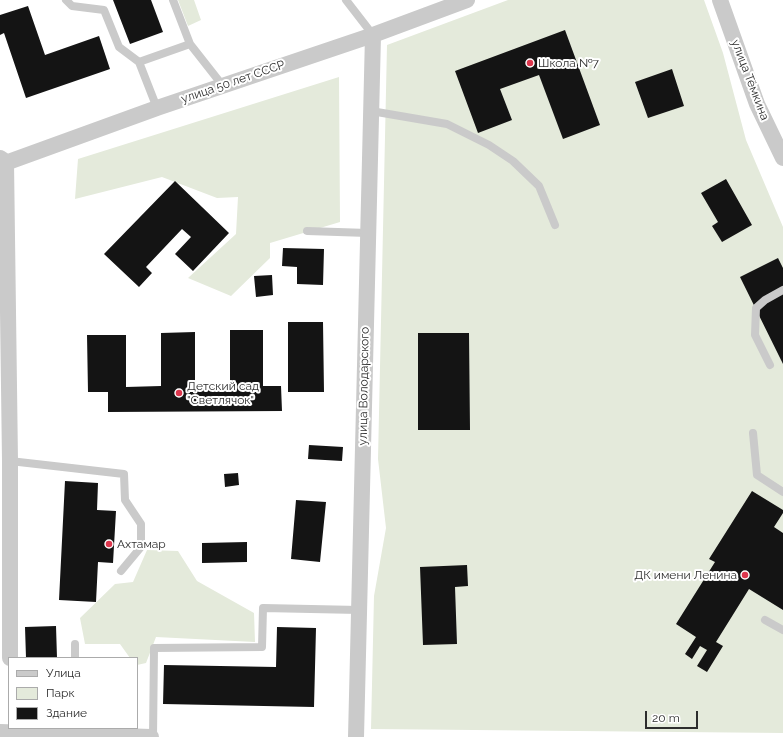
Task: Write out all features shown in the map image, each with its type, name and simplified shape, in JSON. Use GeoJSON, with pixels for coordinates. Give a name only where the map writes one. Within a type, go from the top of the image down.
{"type":"FeatureCollection","features":[{"type":"Feature","properties":{"kind":"street","name":"улица 50 лет СССР"},"geometry":{"type":"LineString","coordinates":[[2,162],[373,35],[467,0]]}},
{"type":"Feature","properties":{"kind":"street","name":"улица Тёмкина"},"geometry":{"type":"LineString","coordinates":[[720,0],[757,104],[783,158]]}},
{"type":"Feature","properties":{"kind":"street","name":"улица Володарского"},"geometry":{"type":"LineString","coordinates":[[356,737],[373,35]]}},
{"type":"Feature","properties":{"kind":"street"},"geometry":{"type":"LineString","coordinates":[[2,162],[10,461],[10,657]]}},
{"type":"Feature","properties":{"kind":"street"},"geometry":{"type":"LineString","coordinates":[[7,732],[76,731],[152,737]]}},
{"type":"Feature","properties":{"kind":"lane"},"geometry":{"type":"LineString","coordinates":[[66,0],[72,6],[104,10],[119,47],[139,62],[157,108]]}},
{"type":"Feature","properties":{"kind":"lane"},"geometry":{"type":"LineString","coordinates":[[173,0],[190,44],[223,86]]}},
{"type":"Feature","properties":{"kind":"lane"},"geometry":{"type":"LineString","coordinates":[[346,0],[373,35]]}},
{"type":"Feature","properties":{"kind":"lane"},"geometry":{"type":"LineString","coordinates":[[139,62],[190,44]]}},
{"type":"Feature","properties":{"kind":"lane"},"geometry":{"type":"LineString","coordinates":[[371,111],[447,124],[489,146],[513,161],[539,186],[555,225]]}},
{"type":"Feature","properties":{"kind":"lane"},"geometry":{"type":"LineString","coordinates":[[307,231],[368,233]]}},
{"type":"Feature","properties":{"kind":"lane"},"geometry":{"type":"LineString","coordinates":[[770,365],[755,335],[756,308],[765,300],[783,290]]}},
{"type":"Feature","properties":{"kind":"lane"},"geometry":{"type":"LineString","coordinates":[[753,433],[758,475],[783,492]]}},
{"type":"Feature","properties":{"kind":"lane"},"geometry":{"type":"LineString","coordinates":[[10,461],[124,474],[125,500],[141,524],[141,547],[121,571]]}},
{"type":"Feature","properties":{"kind":"lane"},"geometry":{"type":"LineString","coordinates":[[152,737],[154,648],[262,648],[263,608],[359,610]]}},
{"type":"Feature","properties":{"kind":"lane"},"geometry":{"type":"LineString","coordinates":[[765,620],[783,630]]}},
{"type":"Feature","properties":{"kind":"lane"},"geometry":{"type":"LineString","coordinates":[[75,644],[75,657]]}},
{"type":"Feature","properties":{"kind":"green space"},"geometry":{"type":"Polygon","coordinates":[[[178,0],[194,0],[201,20],[188,26],[178,0]]]}},
{"type":"Feature","properties":{"kind":"green space"},"geometry":{"type":"Polygon","coordinates":[[[508,0],[704,0],[723,53],[746,140],[783,227],[783,733],[371,729],[374,596],[386,528],[378,459],[387,45],[508,0]]]}},
{"type":"Feature","properties":{"kind":"green space"},"geometry":{"type":"Polygon","coordinates":[[[339,77],[340,222],[270,243],[270,258],[231,296],[188,278],[236,234],[238,197],[217,198],[162,177],[75,199],[78,159],[339,77]]]}},
{"type":"Feature","properties":{"kind":"green space"},"geometry":{"type":"Polygon","coordinates":[[[147,550],[178,551],[197,581],[254,613],[255,642],[156,637],[146,663],[138,665],[138,657],[129,657],[120,644],[85,644],[80,618],[115,584],[133,582],[147,550]]]}},
{"type":"Feature","properties":{"kind":"building"},"geometry":{"type":"Polygon","coordinates":[[[113,0],[151,0],[163,32],[130,44],[113,0]]]}},
{"type":"Feature","properties":{"kind":"building"},"geometry":{"type":"Polygon","coordinates":[[[28,6],[45,55],[99,36],[110,69],[26,98],[4,33],[0,35],[0,15],[28,6]]]}},
{"type":"Feature","properties":{"kind":"building"},"geometry":{"type":"Polygon","coordinates":[[[565,30],[600,125],[563,139],[539,75],[500,89],[512,120],[478,133],[455,71],[565,30]]]}},
{"type":"Feature","properties":{"kind":"building"},"geometry":{"type":"Polygon","coordinates":[[[672,69],[684,106],[648,118],[635,82],[672,69]]]}},
{"type":"Feature","properties":{"kind":"building"},"geometry":{"type":"Polygon","coordinates":[[[726,179],[752,225],[722,242],[712,226],[718,222],[701,193],[726,179]]]}},
{"type":"Feature","properties":{"kind":"building"},"geometry":{"type":"Polygon","coordinates":[[[175,181],[229,233],[193,271],[175,254],[191,237],[182,229],[146,267],[152,273],[139,287],[104,254],[175,181]]]}},
{"type":"Feature","properties":{"kind":"building"},"geometry":{"type":"Polygon","coordinates":[[[283,248],[324,249],[323,285],[297,284],[297,267],[282,266],[283,248]]]}},
{"type":"Feature","properties":{"kind":"building"},"geometry":{"type":"Polygon","coordinates":[[[778,258],[783,268],[783,364],[740,277],[778,258]]]}},
{"type":"Feature","properties":{"kind":"building"},"geometry":{"type":"Polygon","coordinates":[[[272,275],[273,295],[256,297],[254,276],[272,275]]]}},
{"type":"Feature","properties":{"kind":"building"},"geometry":{"type":"Polygon","coordinates":[[[288,322],[323,322],[324,392],[288,392],[288,322]]]}},
{"type":"Feature","properties":{"kind":"building"},"geometry":{"type":"Polygon","coordinates":[[[230,330],[263,330],[263,386],[281,386],[282,411],[108,412],[108,392],[88,392],[87,335],[126,335],[126,387],[161,386],[161,333],[195,332],[195,387],[230,387],[230,330]]]}},
{"type":"Feature","properties":{"kind":"building"},"geometry":{"type":"Polygon","coordinates":[[[418,333],[469,333],[470,430],[418,430],[418,333]]]}},
{"type":"Feature","properties":{"kind":"building"},"geometry":{"type":"Polygon","coordinates":[[[309,445],[343,447],[342,461],[308,459],[309,445]]]}},
{"type":"Feature","properties":{"kind":"building"},"geometry":{"type":"Polygon","coordinates":[[[238,473],[239,485],[225,487],[224,474],[238,473]]]}},
{"type":"Feature","properties":{"kind":"building"},"geometry":{"type":"Polygon","coordinates":[[[65,481],[98,483],[97,510],[116,511],[113,563],[98,562],[96,602],[59,600],[65,481]]]}},
{"type":"Feature","properties":{"kind":"building","name":"ДК имени Ленина"},"geometry":{"type":"Polygon","coordinates":[[[752,491],[783,510],[783,513],[774,527],[783,533],[783,610],[749,589],[716,642],[723,646],[707,672],[697,666],[707,650],[700,646],[692,659],[685,654],[696,637],[676,624],[715,562],[709,559],[752,491]]]}},
{"type":"Feature","properties":{"kind":"building"},"geometry":{"type":"Polygon","coordinates":[[[296,500],[326,502],[320,562],[291,559],[296,500]]]}},
{"type":"Feature","properties":{"kind":"building"},"geometry":{"type":"Polygon","coordinates":[[[247,542],[247,562],[202,563],[202,543],[247,542]]]}},
{"type":"Feature","properties":{"kind":"building"},"geometry":{"type":"Polygon","coordinates":[[[467,565],[468,586],[455,587],[457,644],[423,645],[420,567],[467,565]]]}},
{"type":"Feature","properties":{"kind":"building"},"geometry":{"type":"Polygon","coordinates":[[[56,626],[57,657],[26,657],[25,627],[56,626]]]}},
{"type":"Feature","properties":{"kind":"building"},"geometry":{"type":"Polygon","coordinates":[[[277,627],[316,628],[314,707],[163,704],[164,665],[276,667],[277,627]]]}},
{"type":"Feature","properties":{"kind":"place","name":"Школа №7"},"geometry":{"type":"Point","coordinates":[530,63]}},
{"type":"Feature","properties":{"kind":"place","name":"Детский сад \"Светлячок\""},"geometry":{"type":"Point","coordinates":[179,393]}},
{"type":"Feature","properties":{"kind":"place","name":"Ахтамар"},"geometry":{"type":"Point","coordinates":[109,544]}},
{"type":"Feature","properties":{"kind":"place","name":"ДК имени Ленина"},"geometry":{"type":"Point","coordinates":[745,575]}}]}
